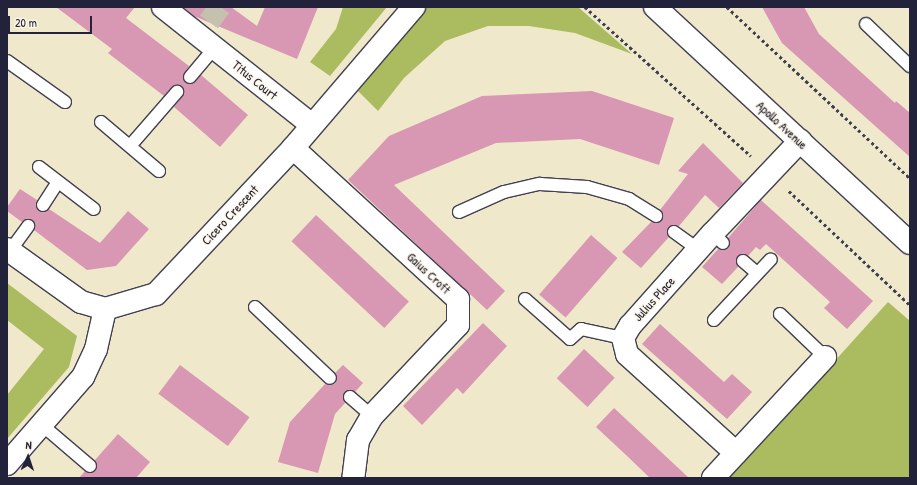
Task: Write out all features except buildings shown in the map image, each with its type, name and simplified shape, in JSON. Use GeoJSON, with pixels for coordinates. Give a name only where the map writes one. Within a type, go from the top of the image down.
{"type":"FeatureCollection","features":[{"type":"Feature","properties":{"kind":"street","name":"Titus Court"},"geometry":{"type":"LineString","coordinates":[[163,7],[208,34],[312,125]]}},
{"type":"Feature","properties":{"kind":"street","name":"Cicero Crescent"},"geometry":{"type":"LineString","coordinates":[[105,309],[156,294],[293,148],[414,7]]}},
{"type":"Feature","properties":{"kind":"street","name":"Apollo Avenue"},"geometry":{"type":"LineString","coordinates":[[655,7],[909,240]]}},
{"type":"Feature","properties":{"kind":"street","name":"Julius Place"},"geometry":{"type":"LineString","coordinates":[[623,338],[630,326],[699,250],[718,238],[770,173],[800,141]]}},
{"type":"Feature","properties":{"kind":"street","name":"Gaius Croft"},"geometry":{"type":"LineString","coordinates":[[293,148],[458,299],[458,325],[372,416],[358,440],[353,478]]}},
{"type":"Feature","properties":{"kind":"street"},"geometry":{"type":"LineString","coordinates":[[7,464],[42,426],[83,377],[96,349],[105,309],[81,302],[8,250]]}},
{"type":"Feature","properties":{"kind":"street"},"geometry":{"type":"LineString","coordinates":[[623,338],[627,354],[736,453]]}},
{"type":"Feature","properties":{"kind":"street"},"geometry":{"type":"LineString","coordinates":[[713,478],[825,357]]}},
{"type":"Feature","properties":{"kind":"lane"},"geometry":{"type":"LineString","coordinates":[[866,24],[910,66]]}},
{"type":"Feature","properties":{"kind":"lane"},"geometry":{"type":"LineString","coordinates":[[190,77],[208,34]]}},
{"type":"Feature","properties":{"kind":"lane"},"geometry":{"type":"LineString","coordinates":[[7,61],[65,102]]}},
{"type":"Feature","properties":{"kind":"lane"},"geometry":{"type":"LineString","coordinates":[[130,146],[177,92]]}},
{"type":"Feature","properties":{"kind":"lane"},"geometry":{"type":"LineString","coordinates":[[100,122],[159,171]]}},
{"type":"Feature","properties":{"kind":"lane"},"geometry":{"type":"LineString","coordinates":[[39,168],[94,209]]}},
{"type":"Feature","properties":{"kind":"lane"},"geometry":{"type":"LineString","coordinates":[[43,205],[58,182]]}},
{"type":"Feature","properties":{"kind":"lane"},"geometry":{"type":"LineString","coordinates":[[459,212],[504,192],[540,184],[587,187],[629,199],[656,216]]}},
{"type":"Feature","properties":{"kind":"lane"},"geometry":{"type":"LineString","coordinates":[[8,250],[28,226]]}},
{"type":"Feature","properties":{"kind":"lane"},"geometry":{"type":"LineString","coordinates":[[674,232],[699,250]]}},
{"type":"Feature","properties":{"kind":"lane"},"geometry":{"type":"LineString","coordinates":[[714,320],[757,273],[772,259]]}},
{"type":"Feature","properties":{"kind":"lane"},"geometry":{"type":"LineString","coordinates":[[743,261],[757,273]]}},
{"type":"Feature","properties":{"kind":"lane"},"geometry":{"type":"LineString","coordinates":[[525,299],[570,339],[581,330],[623,338]]}},
{"type":"Feature","properties":{"kind":"lane"},"geometry":{"type":"LineString","coordinates":[[255,307],[330,378]]}},
{"type":"Feature","properties":{"kind":"lane"},"geometry":{"type":"LineString","coordinates":[[780,314],[825,357]]}},
{"type":"Feature","properties":{"kind":"lane"},"geometry":{"type":"LineString","coordinates":[[350,397],[372,416]]}},
{"type":"Feature","properties":{"kind":"lane"},"geometry":{"type":"LineString","coordinates":[[42,426],[90,466]]}},
{"type":"Feature","properties":{"kind":"path"},"geometry":{"type":"LineString","coordinates":[[585,7],[770,173],[910,305]]}},
{"type":"Feature","properties":{"kind":"path"},"geometry":{"type":"LineString","coordinates":[[727,7],[910,178]]}},
{"type":"Feature","properties":{"kind":"green space"},"geometry":{"type":"Polygon","coordinates":[[[343,7],[387,7],[330,76],[310,62],[336,29],[343,7]]]}},
{"type":"Feature","properties":{"kind":"green space"},"geometry":{"type":"Polygon","coordinates":[[[424,7],[578,7],[632,54],[575,33],[529,26],[488,26],[445,41],[404,78],[378,111],[355,88],[424,7]]]}},
{"type":"Feature","properties":{"kind":"green space"},"geometry":{"type":"Polygon","coordinates":[[[7,283],[77,336],[69,367],[7,439],[7,395],[44,349],[7,320],[7,283]]]}},
{"type":"Feature","properties":{"kind":"green space"},"geometry":{"type":"Polygon","coordinates":[[[888,302],[910,321],[910,478],[729,478],[888,302]]]}},
{"type":"Feature","properties":{"kind":"tunnel"},"geometry":{"type":"LineString","coordinates":[[209,22],[220,7]]}}]}
